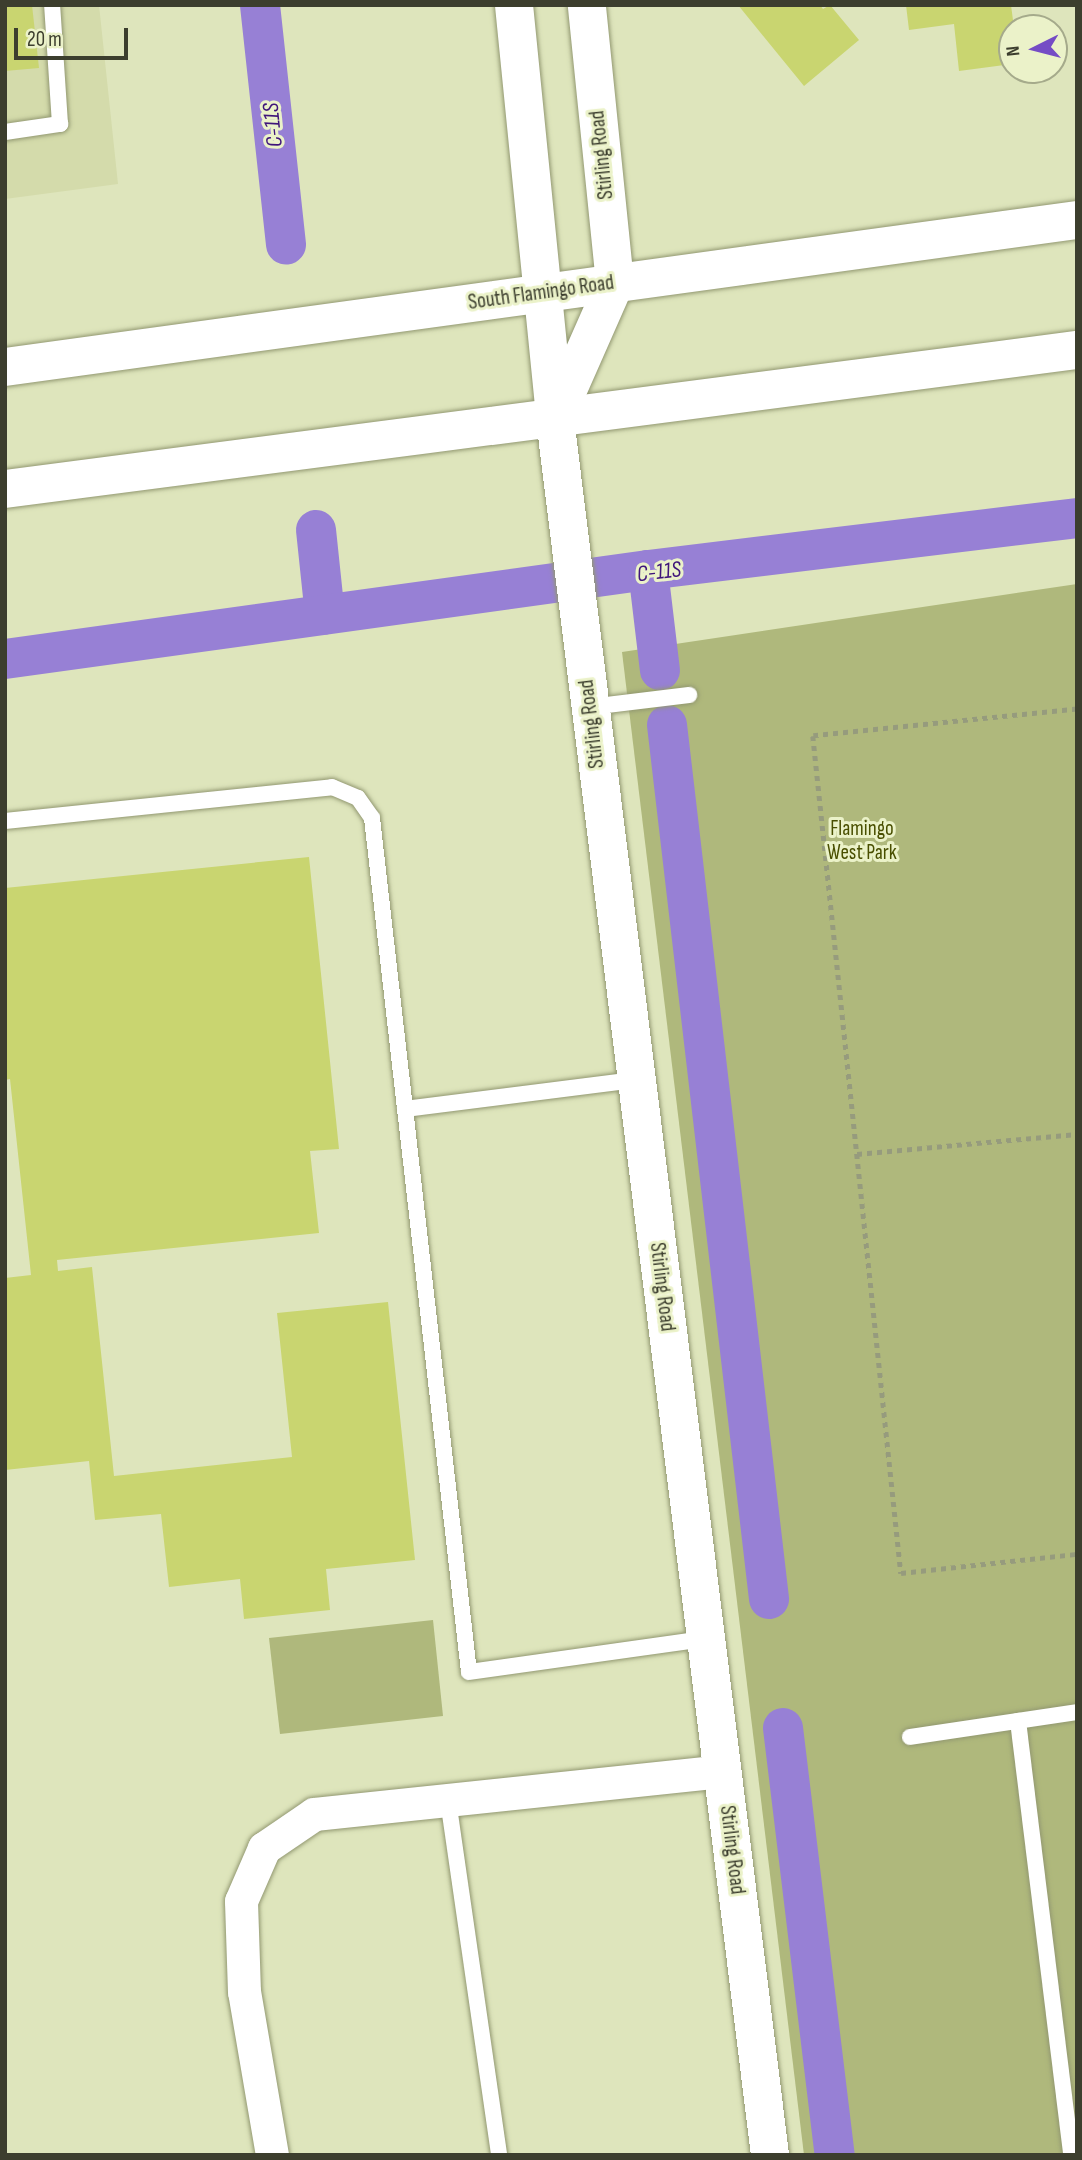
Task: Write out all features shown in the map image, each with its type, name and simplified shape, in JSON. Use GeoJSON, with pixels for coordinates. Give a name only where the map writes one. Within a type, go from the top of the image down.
{"type":"FeatureCollection","features":[{"type":"Feature","properties":{"kind":"main road","name":"Stirling Road"},"geometry":{"type":"LineString","coordinates":[[514,5],[555,419],[770,2155]]}},
{"type":"Feature","properties":{"kind":"main road","name":"Stirling Road"},"geometry":{"type":"LineString","coordinates":[[555,419],[615,283],[587,5]]}},
{"type":"Feature","properties":{"kind":"main road","name":"South Flamingo Road"},"geometry":{"type":"LineString","coordinates":[[5,367],[1077,220]]}},
{"type":"Feature","properties":{"kind":"main road"},"geometry":{"type":"LineString","coordinates":[[5,489],[1077,349]]}},
{"type":"Feature","properties":{"kind":"street"},"geometry":{"type":"LineString","coordinates":[[272,2155],[244,1992],[241,1901],[264,1848],[314,1814],[722,1771]]}},
{"type":"Feature","properties":{"kind":"lane"},"geometry":{"type":"LineString","coordinates":[[5,132],[60,124],[52,5]]}},
{"type":"Feature","properties":{"kind":"lane"},"geometry":{"type":"LineString","coordinates":[[590,707],[689,695]]}},
{"type":"Feature","properties":{"kind":"lane"},"geometry":{"type":"LineString","coordinates":[[5,821],[332,787],[358,798],[372,818],[469,1672],[705,1639]]}},
{"type":"Feature","properties":{"kind":"lane"},"geometry":{"type":"LineString","coordinates":[[405,1109],[636,1080]]}},
{"type":"Feature","properties":{"kind":"lane"},"geometry":{"type":"LineString","coordinates":[[909,1737],[1077,1712]]}},
{"type":"Feature","properties":{"kind":"lane"},"geometry":{"type":"LineString","coordinates":[[1018,1721],[1071,2155]]}},
{"type":"Feature","properties":{"kind":"lane"},"geometry":{"type":"LineString","coordinates":[[448,1800],[499,2155]]}},
{"type":"Feature","properties":{"kind":"path"},"geometry":{"type":"LineString","coordinates":[[1077,709],[813,736],[901,1573],[1077,1554]]}},
{"type":"Feature","properties":{"kind":"path"},"geometry":{"type":"LineString","coordinates":[[857,1154],[1077,1134]]}},
{"type":"Feature","properties":{"kind":"shaded area"},"geometry":{"type":"Polygon","coordinates":[[[5,5],[99,5],[118,184],[5,199],[5,5]]]}},
{"type":"Feature","properties":{"kind":"green space","name":"Flamingo West Park"},"geometry":{"type":"Polygon","coordinates":[[[1077,584],[1077,2155],[804,2155],[622,652],[1077,584]]]}},
{"type":"Feature","properties":{"kind":"green space"},"geometry":{"type":"Polygon","coordinates":[[[433,1620],[443,1716],[280,1734],[269,1638],[433,1620]]]}},
{"type":"Feature","properties":{"kind":"building"},"geometry":{"type":"Polygon","coordinates":[[[5,5],[32,5],[39,68],[5,71],[5,5]]]}},
{"type":"Feature","properties":{"kind":"building"},"geometry":{"type":"Polygon","coordinates":[[[738,5],[820,5],[823,9],[830,5],[859,40],[804,86],[738,5]]]}},
{"type":"Feature","properties":{"kind":"building"},"geometry":{"type":"Polygon","coordinates":[[[906,5],[1011,5],[1012,14],[998,14],[998,66],[959,71],[954,24],[909,30],[906,5]]]}},
{"type":"Feature","properties":{"kind":"building"},"geometry":{"type":"Polygon","coordinates":[[[309,857],[339,1149],[310,1151],[319,1233],[57,1260],[58,1271],[92,1267],[114,1476],[292,1457],[277,1313],[388,1302],[415,1560],[326,1569],[330,1610],[244,1619],[240,1579],[169,1587],[161,1514],[95,1520],[89,1461],[5,1470],[5,1278],[31,1275],[10,1079],[5,1080],[5,888],[309,857]]]}},
{"type":"Feature","properties":{"kind":"waterway","name":"C-11S"},"geometry":{"type":"LineString","coordinates":[[260,5],[286,245]]}},
{"type":"Feature","properties":{"kind":"waterway","name":"C-11S"},"geometry":{"type":"LineString","coordinates":[[5,659],[648,570],[1077,518]]}},
{"type":"Feature","properties":{"kind":"waterway","name":"C-11S"},"geometry":{"type":"LineString","coordinates":[[316,530],[325,615]]}},
{"type":"Feature","properties":{"kind":"waterway"},"geometry":{"type":"LineString","coordinates":[[648,570],[660,670]]}},
{"type":"Feature","properties":{"kind":"waterway"},"geometry":{"type":"LineString","coordinates":[[667,725],[769,1599]]}},
{"type":"Feature","properties":{"kind":"waterway"},"geometry":{"type":"LineString","coordinates":[[783,1728],[835,2155]]}}]}
